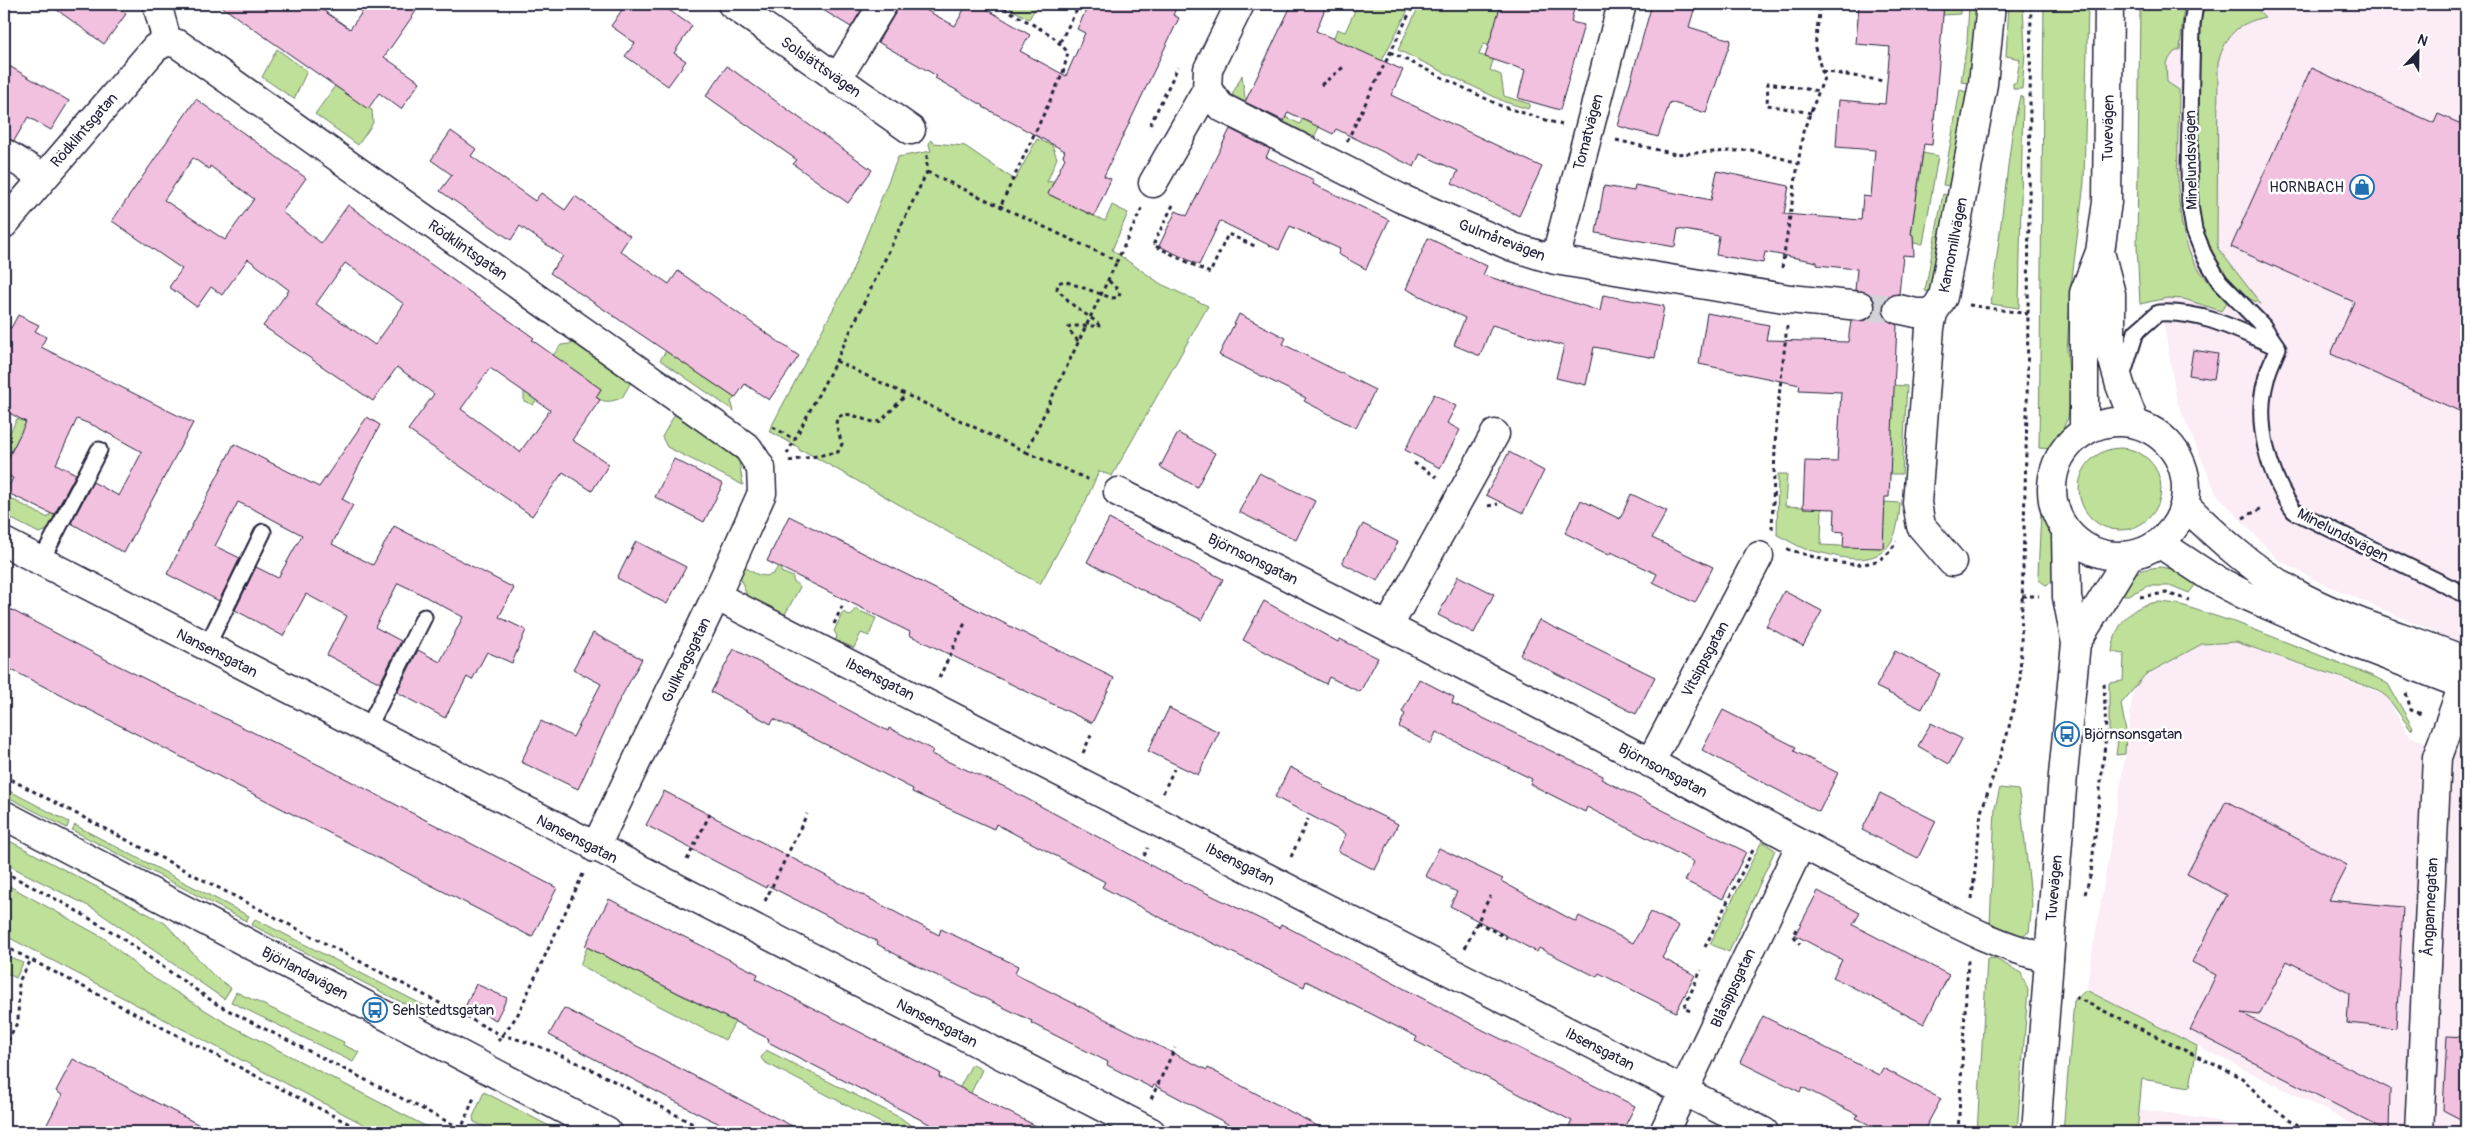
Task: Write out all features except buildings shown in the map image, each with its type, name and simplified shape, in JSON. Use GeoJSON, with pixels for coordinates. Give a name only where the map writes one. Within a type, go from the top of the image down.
{"type":"FeatureCollection","features":[{"type":"Feature","properties":{"kind":"street"},"geometry":{"type":"LineString","coordinates":[[157,4],[166,41]]}},
{"type":"Feature","properties":{"kind":"street","name":"Solslättsvägen"},"geometry":{"type":"LineString","coordinates":[[732,4],[912,130]]}},
{"type":"Feature","properties":{"kind":"street"},"geometry":{"type":"LineString","coordinates":[[837,79],[883,4]]}},
{"type":"Feature","properties":{"kind":"street"},"geometry":{"type":"LineString","coordinates":[[1153,183],[1207,89],[1208,69],[1240,4]]}},
{"type":"Feature","properties":{"kind":"street","name":"Tomatvägen"},"geometry":{"type":"LineString","coordinates":[[1555,260],[1622,4]]}},
{"type":"Feature","properties":{"kind":"street","name":"Kamomillvägen"},"geometry":{"type":"LineString","coordinates":[[1952,562],[1921,526],[1917,504],[1927,352],[1983,84],[1991,4]]}},
{"type":"Feature","properties":{"kind":"street","name":"Tuvevägen"},"geometry":{"type":"LineString","coordinates":[[2084,432],[2084,293],[2100,252],[2107,202],[2109,4]]}},
{"type":"Feature","properties":{"kind":"street","name":"Rödklintsgatan"},"geometry":{"type":"LineString","coordinates":[[4,224],[155,48],[166,41],[181,46],[730,435],[748,448],[761,468]]}},
{"type":"Feature","properties":{"kind":"street","name":"Gulmårevägen"},"geometry":{"type":"LineString","coordinates":[[1207,89],[1220,107],[1408,202],[1513,247],[1555,260],[1783,297],[1860,306]]}},
{"type":"Feature","properties":{"kind":"street","name":"Rödklintsgatan"},"geometry":{"type":"LineString","coordinates":[[4,153],[44,177]]}},
{"type":"Feature","properties":{"kind":"street","name":"Tuvevägen"},"geometry":{"type":"LineString","coordinates":[[2100,252],[2111,294],[2112,354],[2120,385],[2135,424]]}},
{"type":"Feature","properties":{"kind":"street"},"geometry":{"type":"LineString","coordinates":[[1898,309],[1916,313],[1938,305]]}},
{"type":"Feature","properties":{"kind":"street","name":"Tuvevägen"},"geometry":{"type":"LineString","coordinates":[[2109,423],[2135,424],[2161,436],[2179,458],[2186,477],[2185,506],[2175,527],[2150,549],[2129,556],[2109,555],[2090,549],[2066,530],[2055,508],[2052,493],[2054,477],[2062,455],[2071,442],[2084,432],[2109,423]]}},
{"type":"Feature","properties":{"kind":"street"},"geometry":{"type":"LineString","coordinates":[[1388,627],[1495,434]]}},
{"type":"Feature","properties":{"kind":"street","name":"Gullkragsgatan"},"geometry":{"type":"LineString","coordinates":[[595,848],[716,596],[762,493],[761,468]]}},
{"type":"Feature","properties":{"kind":"street","name":"Björnsonsgatan"},"geometry":{"type":"LineString","coordinates":[[1118,492],[1388,627],[1969,930],[2019,952],[2048,958]]}},
{"type":"Feature","properties":{"kind":"street"},"geometry":{"type":"LineString","coordinates":[[2185,506],[2231,550],[2260,572],[2302,597],[2465,677]]}},
{"type":"Feature","properties":{"kind":"street","name":"Tuvevägen"},"geometry":{"type":"LineString","coordinates":[[2036,1132],[2048,958],[2076,643],[2067,597],[2066,530]]}},
{"type":"Feature","properties":{"kind":"street","name":"Nansensgatan"},"geometry":{"type":"LineString","coordinates":[[4,542],[206,648],[1144,1129]]}},
{"type":"Feature","properties":{"kind":"street"},"geometry":{"type":"LineString","coordinates":[[2159,543],[2209,576],[2245,595],[2345,639],[2465,677]]}},
{"type":"Feature","properties":{"kind":"street","name":"Vitsippsgatan"},"geometry":{"type":"LineString","coordinates":[[1650,763],[1770,545]]}},
{"type":"Feature","properties":{"kind":"street","name":"Tuvevägen"},"geometry":{"type":"LineString","coordinates":[[2076,643],[2129,556]]}},
{"type":"Feature","properties":{"kind":"street","name":"Ibsensgatan"},"geometry":{"type":"LineString","coordinates":[[716,596],[1764,1132]]}},
{"type":"Feature","properties":{"kind":"street","name":"Ångpannegatan"},"geometry":{"type":"LineString","coordinates":[[2419,1132],[2437,757],[2465,677]]}},
{"type":"Feature","properties":{"kind":"street","name":"Björlandavägen"},"geometry":{"type":"LineString","coordinates":[[4,816],[375,1010],[486,1071],[606,1132]]}},
{"type":"Feature","properties":{"kind":"street","name":"Blåsippsgatan"},"geometry":{"type":"LineString","coordinates":[[1664,1132],[1801,844]]}},
{"type":"Feature","properties":{"kind":"lane","name":"Minelundsvägen"},"geometry":{"type":"LineString","coordinates":[[2195,4],[2192,26],[2190,168],[2190,205],[2194,230],[2205,257],[2220,282],[2263,326],[2278,348],[2265,381],[2262,426],[2272,470],[2283,496],[2294,510],[2466,595]]}},
{"type":"Feature","properties":{"kind":"lane"},"geometry":{"type":"LineString","coordinates":[[2120,385],[2136,332],[2158,313],[2191,313],[2223,323],[2278,348]]}},
{"type":"Feature","properties":{"kind":"lane"},"geometry":{"type":"LineString","coordinates":[[41,561],[99,450]]}},
{"type":"Feature","properties":{"kind":"lane"},"geometry":{"type":"LineString","coordinates":[[206,648],[262,532]]}},
{"type":"Feature","properties":{"kind":"lane"},"geometry":{"type":"LineString","coordinates":[[367,730],[424,617]]}},
{"type":"Feature","properties":{"kind":"path"},"geometry":{"type":"LineString","coordinates":[[997,4],[1060,42],[1068,52],[1067,64],[1000,207]]}},
{"type":"Feature","properties":{"kind":"path"},"geometry":{"type":"LineString","coordinates":[[1060,42],[1080,4]]}},
{"type":"Feature","properties":{"kind":"path"},"geometry":{"type":"LineString","coordinates":[[1335,166],[1414,4]]}},
{"type":"Feature","properties":{"kind":"path"},"geometry":{"type":"LineString","coordinates":[[1820,4],[1815,48],[1824,78],[1803,132],[1783,297],[1770,545],[1817,558],[1849,564],[1869,564],[1883,559],[1892,550],[1898,536]]}},
{"type":"Feature","properties":{"kind":"path"},"geometry":{"type":"LineString","coordinates":[[1958,1132],[1969,930],[1981,812],[2007,735],[2020,682],[2028,314],[2031,4]]}},
{"type":"Feature","properties":{"kind":"path"},"geometry":{"type":"LineString","coordinates":[[1390,52],[1501,106],[1588,134],[1675,154],[1752,150],[1799,163]]}},
{"type":"Feature","properties":{"kind":"path"},"geometry":{"type":"LineString","coordinates":[[1322,85],[1346,65]]}},
{"type":"Feature","properties":{"kind":"path"},"geometry":{"type":"LineString","coordinates":[[1822,71],[1884,81]]}},
{"type":"Feature","properties":{"kind":"path"},"geometry":{"type":"LineString","coordinates":[[1811,113],[1767,105],[1768,83],[1819,91]]}},
{"type":"Feature","properties":{"kind":"path"},"geometry":{"type":"LineString","coordinates":[[905,396],[881,421],[876,422],[849,414],[842,414],[836,424],[842,444],[838,452],[783,463],[836,361],[927,172],[928,157],[922,141],[912,130]]}},
{"type":"Feature","properties":{"kind":"path"},"geometry":{"type":"LineString","coordinates":[[927,172],[1116,261]]}},
{"type":"Feature","properties":{"kind":"path"},"geometry":{"type":"LineString","coordinates":[[1026,452],[1153,183]]}},
{"type":"Feature","properties":{"kind":"path"},"geometry":{"type":"LineString","coordinates":[[1173,205],[1153,246],[1210,273],[1228,234],[1257,247]]}},
{"type":"Feature","properties":{"kind":"path"},"geometry":{"type":"LineString","coordinates":[[1078,341],[1068,329],[1070,326],[1099,326],[1089,316],[1074,308],[1057,289],[1058,284],[1064,281],[1112,298],[1120,297],[1120,292],[1108,279]]}},
{"type":"Feature","properties":{"kind":"path"},"geometry":{"type":"LineString","coordinates":[[1938,305],[1974,306],[2028,314]]}},
{"type":"Feature","properties":{"kind":"path"},"geometry":{"type":"LineString","coordinates":[[836,361],[905,396],[1118,492]]}},
{"type":"Feature","properties":{"kind":"path"},"geometry":{"type":"LineString","coordinates":[[773,427],[795,440]]}},
{"type":"Feature","properties":{"kind":"path"},"geometry":{"type":"LineString","coordinates":[[2100,602],[2120,610],[2136,598],[2149,594],[2166,593],[2195,602]]}},
{"type":"Feature","properties":{"kind":"path"},"geometry":{"type":"LineString","coordinates":[[2022,596],[2067,597]]}},
{"type":"Feature","properties":{"kind":"path"},"geometry":{"type":"LineString","coordinates":[[927,704],[965,622]]}},
{"type":"Feature","properties":{"kind":"path"},"geometry":{"type":"LineString","coordinates":[[2104,679],[2106,735]]}},
{"type":"Feature","properties":{"kind":"path"},"geometry":{"type":"LineString","coordinates":[[2401,686],[2412,710],[2450,722]]}},
{"type":"Feature","properties":{"kind":"path"},"geometry":{"type":"LineString","coordinates":[[4,776],[501,1035],[545,1049],[572,1061],[708,1132]]}},
{"type":"Feature","properties":{"kind":"path"},"geometry":{"type":"LineString","coordinates":[[673,888],[710,814]]}},
{"type":"Feature","properties":{"kind":"path"},"geometry":{"type":"LineString","coordinates":[[751,928],[807,814]]}},
{"type":"Feature","properties":{"kind":"path"},"geometry":{"type":"LineString","coordinates":[[1278,884],[1308,819]]}},
{"type":"Feature","properties":{"kind":"path"},"geometry":{"type":"LineString","coordinates":[[1705,947],[1765,825]]}},
{"type":"Feature","properties":{"kind":"path"},"geometry":{"type":"LineString","coordinates":[[460,1131],[501,1035],[517,1016],[595,848]]}},
{"type":"Feature","properties":{"kind":"path"},"geometry":{"type":"LineString","coordinates":[[4,872],[114,932],[218,1005],[460,1131],[468,1132]]}},
{"type":"Feature","properties":{"kind":"path"},"geometry":{"type":"LineString","coordinates":[[1453,974],[1490,896]]}},
{"type":"Feature","properties":{"kind":"path"},"geometry":{"type":"LineString","coordinates":[[1477,922],[1507,938]]}},
{"type":"Feature","properties":{"kind":"path"},"geometry":{"type":"LineString","coordinates":[[4,946],[365,1132]]}},
{"type":"Feature","properties":{"kind":"path"},"geometry":{"type":"LineString","coordinates":[[4,1048],[18,1021],[19,981],[31,960]]}},
{"type":"Feature","properties":{"kind":"path"},"geometry":{"type":"LineString","coordinates":[[2070,994],[2242,1078],[2267,1104],[2308,1132]]}},
{"type":"Feature","properties":{"kind":"path"},"geometry":{"type":"LineString","coordinates":[[1144,1129],[1176,1048]]}},
{"type":"Feature","properties":{"kind":"shaded area"},"geometry":{"type":"Polygon","coordinates":[[[2158,4],[2466,4],[2466,645],[2319,582],[2277,559],[2216,493],[2177,401],[2153,260],[2158,4]]]}},
{"type":"Feature","properties":{"kind":"shaded area"},"geometry":{"type":"Polygon","coordinates":[[[2217,636],[2384,694],[2410,737],[2466,755],[2466,1132],[2369,1132],[2086,990],[2125,758],[2134,683],[2217,636]]]}},
{"type":"Feature","properties":{"kind":"shaded area"},"geometry":{"type":"Polygon","coordinates":[[[2139,1109],[2287,1132],[2137,1132],[2139,1109]]]}},
{"type":"Feature","properties":{"kind":"green space"},"geometry":{"type":"Polygon","coordinates":[[[1002,4],[1038,4],[1029,19],[1002,4]]]}},
{"type":"Feature","properties":{"kind":"green space"},"geometry":{"type":"Polygon","coordinates":[[[1358,4],[1411,4],[1378,68],[1336,96],[1314,137],[1232,95],[1242,75],[1245,98],[1300,124],[1315,90],[1337,29],[1345,32],[1358,4]]]}},
{"type":"Feature","properties":{"kind":"green space"},"geometry":{"type":"Polygon","coordinates":[[[1420,4],[1501,4],[1492,46],[1483,44],[1479,55],[1494,58],[1490,70],[1501,75],[1504,96],[1530,104],[1528,109],[1505,102],[1398,50],[1420,4]]]}},
{"type":"Feature","properties":{"kind":"green space"},"geometry":{"type":"Polygon","coordinates":[[[1944,4],[1960,4],[1960,14],[1943,15],[1944,4]]]}},
{"type":"Feature","properties":{"kind":"green space"},"geometry":{"type":"Polygon","coordinates":[[[1969,4],[1978,4],[1977,36],[1969,83],[1961,82],[1967,42],[1969,4]]]}},
{"type":"Feature","properties":{"kind":"green space"},"geometry":{"type":"Polygon","coordinates":[[[2009,4],[2023,4],[2025,53],[2022,89],[2013,89],[2013,83],[2016,83],[2020,59],[2006,56],[2009,4]]]}},
{"type":"Feature","properties":{"kind":"green space"},"geometry":{"type":"Polygon","coordinates":[[[2044,4],[2088,4],[2084,183],[2071,286],[2067,350],[2071,395],[2068,418],[2053,449],[2039,448],[2044,4]]]}},
{"type":"Feature","properties":{"kind":"green space"},"geometry":{"type":"Polygon","coordinates":[[[2140,4],[2184,4],[2180,50],[2174,52],[2166,63],[2167,82],[2179,90],[2179,200],[2186,242],[2193,260],[2204,276],[2227,302],[2221,311],[2184,299],[2167,298],[2140,304],[2137,246],[2140,4]]]}},
{"type":"Feature","properties":{"kind":"green space"},"geometry":{"type":"Polygon","coordinates":[[[2202,4],[2252,4],[2265,17],[2247,23],[2234,32],[2225,44],[2218,62],[2217,247],[2261,304],[2248,298],[2218,266],[2207,250],[2198,215],[2197,119],[2202,4]]]}},
{"type":"Feature","properties":{"kind":"green space"},"geometry":{"type":"Polygon","coordinates":[[[277,49],[307,71],[294,99],[262,77],[277,49]]]}},
{"type":"Feature","properties":{"kind":"green space"},"geometry":{"type":"Polygon","coordinates":[[[335,86],[372,110],[373,123],[358,145],[315,114],[335,86]]]}},
{"type":"Feature","properties":{"kind":"green space"},"geometry":{"type":"Polygon","coordinates":[[[1960,90],[1967,92],[1950,186],[1943,185],[1960,90]]]}},
{"type":"Feature","properties":{"kind":"green space"},"geometry":{"type":"Polygon","coordinates":[[[2020,96],[2023,98],[2019,308],[1991,304],[2012,134],[2020,96]]]}},
{"type":"Feature","properties":{"kind":"green space"},"geometry":{"type":"Polygon","coordinates":[[[1037,139],[1052,145],[1057,158],[1047,182],[1054,181],[1048,194],[1105,221],[1112,205],[1128,213],[1112,250],[1161,284],[1208,306],[1112,476],[1099,471],[1084,505],[1040,584],[806,452],[800,451],[798,447],[769,431],[848,281],[898,157],[931,151],[930,140],[934,143],[965,146],[1015,180],[1037,139]]]}},
{"type":"Feature","properties":{"kind":"green space"},"geometry":{"type":"Polygon","coordinates":[[[1923,153],[1938,156],[1923,244],[1913,243],[1913,236],[1911,234],[1923,153]]]}},
{"type":"Feature","properties":{"kind":"green space"},"geometry":{"type":"Polygon","coordinates":[[[1943,194],[1948,195],[1931,292],[1925,291],[1943,194]]]}},
{"type":"Feature","properties":{"kind":"green space"},"geometry":{"type":"Polygon","coordinates":[[[577,343],[631,382],[622,398],[602,401],[596,397],[601,389],[562,362],[533,405],[524,401],[524,392],[561,345],[577,343]]]}},
{"type":"Feature","properties":{"kind":"green space"},"geometry":{"type":"Polygon","coordinates":[[[666,351],[735,398],[731,401],[734,411],[660,360],[666,351]]]}},
{"type":"Feature","properties":{"kind":"green space"},"geometry":{"type":"Polygon","coordinates":[[[1893,385],[1907,386],[1902,474],[1890,474],[1893,385]]]}},
{"type":"Feature","properties":{"kind":"green space"},"geometry":{"type":"Polygon","coordinates":[[[675,414],[698,428],[739,461],[743,485],[667,447],[662,437],[675,414]]]}},
{"type":"Feature","properties":{"kind":"green space"},"geometry":{"type":"Polygon","coordinates":[[[17,419],[33,425],[21,448],[14,445],[4,467],[4,444],[17,419]]]}},
{"type":"Feature","properties":{"kind":"green space"},"geometry":{"type":"Polygon","coordinates":[[[2120,448],[2136,451],[2149,460],[2158,473],[2161,489],[2158,505],[2149,518],[2136,527],[2120,530],[2104,527],[2091,518],[2082,505],[2079,489],[2082,473],[2091,460],[2104,451],[2120,448]]]}},
{"type":"Feature","properties":{"kind":"green space"},"geometry":{"type":"Polygon","coordinates":[[[71,471],[77,477],[51,529],[39,533],[4,515],[4,495],[48,518],[71,471]]]}},
{"type":"Feature","properties":{"kind":"green space"},"geometry":{"type":"Polygon","coordinates":[[[1778,474],[1787,474],[1785,506],[1822,508],[1821,545],[1883,548],[1884,502],[1900,503],[1895,535],[1881,553],[1858,559],[1844,558],[1805,549],[1777,535],[1778,474]]]}},
{"type":"Feature","properties":{"kind":"green space"},"geometry":{"type":"Polygon","coordinates":[[[2041,512],[2046,514],[2053,533],[2054,578],[2047,586],[2039,580],[2038,574],[2041,512]]]}},
{"type":"Feature","properties":{"kind":"green space"},"geometry":{"type":"Polygon","coordinates":[[[745,567],[765,576],[773,574],[778,567],[781,568],[781,572],[793,577],[793,581],[800,587],[783,618],[748,599],[740,577],[745,567]]]}},
{"type":"Feature","properties":{"kind":"green space"},"geometry":{"type":"Polygon","coordinates":[[[2161,567],[2177,570],[2200,579],[2189,593],[2172,586],[2148,586],[2129,595],[2116,595],[2134,574],[2145,569],[2161,567]]]}},
{"type":"Feature","properties":{"kind":"green space"},"geometry":{"type":"Polygon","coordinates":[[[2160,602],[2178,604],[2240,624],[2375,677],[2388,684],[2413,728],[2411,730],[2388,698],[2378,690],[2236,642],[2202,644],[2145,675],[2121,704],[2126,731],[2125,754],[2116,755],[2118,740],[2109,731],[2109,683],[2123,681],[2124,654],[2112,652],[2114,642],[2126,617],[2141,607],[2160,602]]]}},
{"type":"Feature","properties":{"kind":"green space"},"geometry":{"type":"Polygon","coordinates":[[[855,609],[876,618],[869,636],[861,633],[854,648],[843,643],[841,648],[834,644],[837,636],[834,631],[843,612],[851,616],[855,609]]]}},
{"type":"Feature","properties":{"kind":"green space"},"geometry":{"type":"Polygon","coordinates":[[[4,788],[69,822],[67,828],[4,795],[4,788]]]}},
{"type":"Feature","properties":{"kind":"green space"},"geometry":{"type":"Polygon","coordinates":[[[2000,788],[2018,790],[2020,799],[2032,905],[2029,932],[2021,936],[1990,925],[1995,808],[2000,788]]]}},
{"type":"Feature","properties":{"kind":"green space"},"geometry":{"type":"Polygon","coordinates":[[[75,825],[249,916],[246,921],[72,830],[75,825]]]}},
{"type":"Feature","properties":{"kind":"green space"},"geometry":{"type":"Polygon","coordinates":[[[4,838],[165,923],[214,976],[231,988],[224,999],[94,909],[4,863],[4,838]]]}},
{"type":"Feature","properties":{"kind":"green space"},"geometry":{"type":"Polygon","coordinates":[[[1762,841],[1775,850],[1729,952],[1710,944],[1762,841]]]}},
{"type":"Feature","properties":{"kind":"green space"},"geometry":{"type":"Polygon","coordinates":[[[4,883],[104,938],[144,972],[226,1023],[437,1132],[378,1132],[4,935],[4,883]]]}},
{"type":"Feature","properties":{"kind":"green space"},"geometry":{"type":"Polygon","coordinates":[[[255,919],[433,1010],[430,1017],[252,925],[255,919]]]}},
{"type":"Feature","properties":{"kind":"green space"},"geometry":{"type":"Polygon","coordinates":[[[587,947],[735,1022],[725,1040],[580,965],[587,947]]]}},
{"type":"Feature","properties":{"kind":"green space"},"geometry":{"type":"Polygon","coordinates":[[[4,954],[23,963],[16,978],[4,972],[4,954]]]}},
{"type":"Feature","properties":{"kind":"green space"},"geometry":{"type":"Polygon","coordinates":[[[1994,958],[2021,973],[2028,990],[2017,1132],[1977,1132],[1987,959],[1994,958]]]}},
{"type":"Feature","properties":{"kind":"green space"},"geometry":{"type":"Polygon","coordinates":[[[2086,990],[2197,1046],[2190,1087],[2142,1079],[2137,1132],[2063,1132],[2074,1001],[2086,990]]]}},
{"type":"Feature","properties":{"kind":"green space"},"geometry":{"type":"Polygon","coordinates":[[[236,992],[344,1042],[343,1045],[359,1052],[353,1062],[231,1002],[236,992]]]}},
{"type":"Feature","properties":{"kind":"green space"},"geometry":{"type":"Polygon","coordinates":[[[766,1050],[901,1118],[913,1127],[911,1132],[898,1132],[764,1062],[761,1058],[766,1050]]]}},
{"type":"Feature","properties":{"kind":"green space"},"geometry":{"type":"Polygon","coordinates":[[[972,1064],[982,1070],[952,1132],[936,1132],[972,1064]]]}},
{"type":"Feature","properties":{"kind":"green space"},"geometry":{"type":"Polygon","coordinates":[[[484,1092],[562,1132],[496,1132],[474,1122],[473,1117],[484,1092]]]}},
{"type":"Feature","properties":{"kind":"tunnel"},"geometry":{"type":"LineString","coordinates":[[1860,306],[1898,309]]}},
{"type":"Feature","properties":{"kind":"place","name":"HORNBACH"},"geometry":{"type":"Point","coordinates":[2362,187]}},
{"type":"Feature","properties":{"kind":"place","name":"Björnsonsgatan"},"geometry":{"type":"Point","coordinates":[2067,734]}},
{"type":"Feature","properties":{"kind":"place","name":"Sehlstedtsgatan"},"geometry":{"type":"Point","coordinates":[375,1010]}}]}
